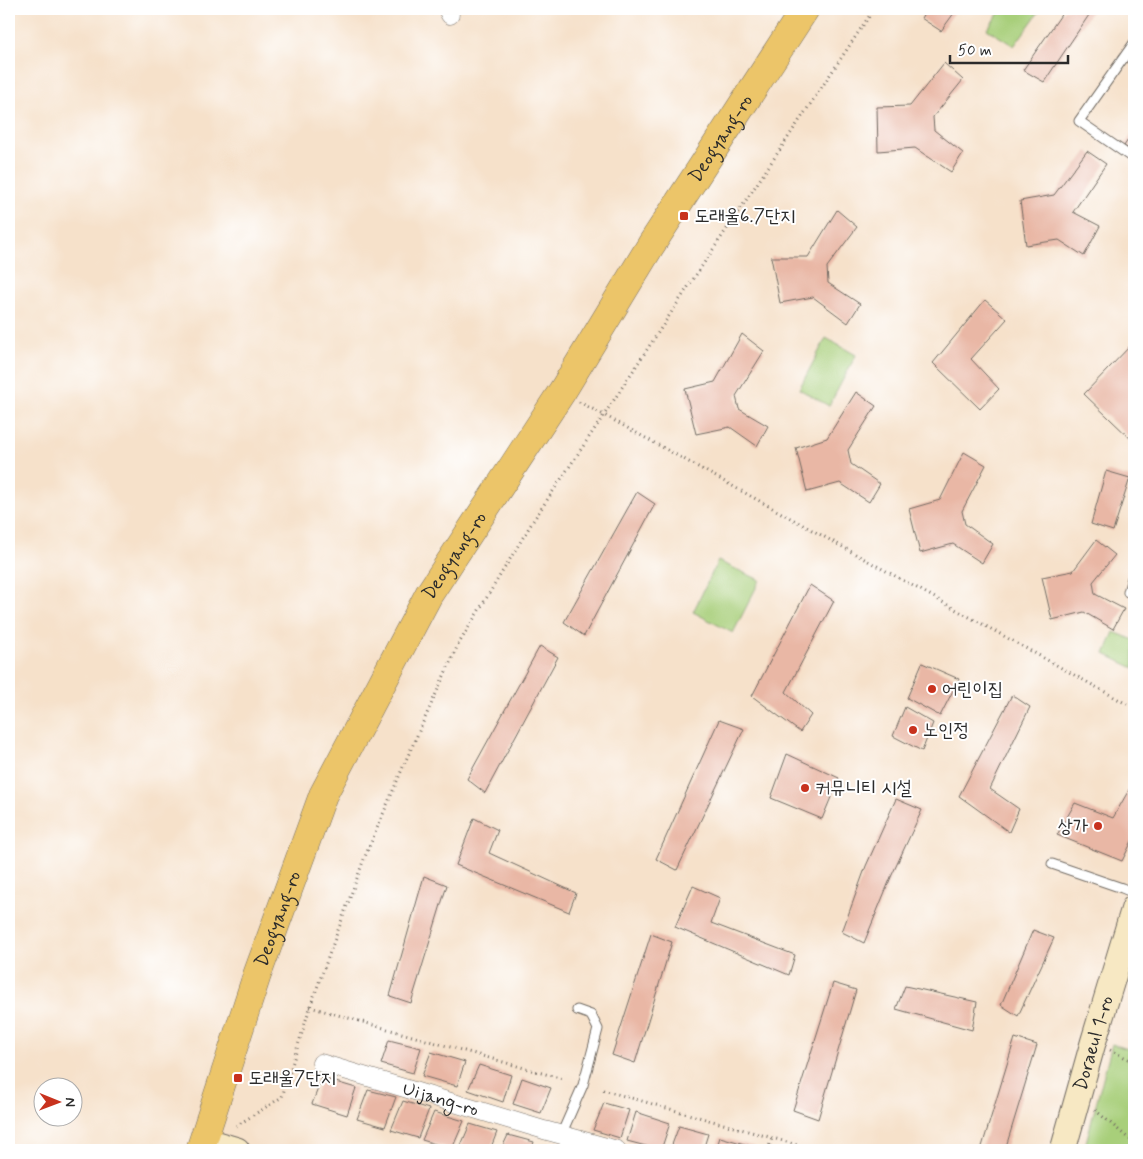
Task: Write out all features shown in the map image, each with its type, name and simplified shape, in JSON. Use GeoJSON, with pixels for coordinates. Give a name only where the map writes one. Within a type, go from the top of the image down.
{"type":"FeatureCollection","features":[{"type":"Feature","properties":{"kind":"main road","name":"Deogyang-ro"},"geometry":{"type":"LineString","coordinates":[[201,1145],[257,976],[324,795],[429,594],[563,390],[651,245],[802,11]]}},
{"type":"Feature","properties":{"kind":"street","name":"Doraeul 1-ro"},"geometry":{"type":"LineString","coordinates":[[1063,1150],[1134,908]]}},
{"type":"Feature","properties":{"kind":"street","name":"Uijang-ro"},"geometry":{"type":"LineString","coordinates":[[321,1063],[559,1143],[617,1150]]}},
{"type":"Feature","properties":{"kind":"street"},"geometry":{"type":"LineString","coordinates":[[201,1145],[236,1138]]}},
{"type":"Feature","properties":{"kind":"lane"},"geometry":{"type":"LineString","coordinates":[[1134,43],[1080,121],[1134,159]]}},
{"type":"Feature","properties":{"kind":"lane"},"geometry":{"type":"LineString","coordinates":[[1134,571],[1128,592],[1134,594]]}},
{"type":"Feature","properties":{"kind":"lane"},"geometry":{"type":"LineString","coordinates":[[1052,864],[1134,893]]}},
{"type":"Feature","properties":{"kind":"lane"},"geometry":{"type":"LineString","coordinates":[[559,1143],[584,1085],[598,1029],[591,1015],[578,1010]]}},
{"type":"Feature","properties":{"kind":"path"},"geometry":{"type":"LineString","coordinates":[[236,1138],[282,1097],[310,1007],[364,859],[406,760],[458,646],[533,521],[874,9]]}},
{"type":"Feature","properties":{"kind":"path"},"geometry":{"type":"LineString","coordinates":[[576,400],[1134,708]]}},
{"type":"Feature","properties":{"kind":"path"},"geometry":{"type":"LineString","coordinates":[[310,1007],[563,1079]]}},
{"type":"Feature","properties":{"kind":"path"},"geometry":{"type":"LineString","coordinates":[[1106,1048],[1134,1062]]}},
{"type":"Feature","properties":{"kind":"path"},"geometry":{"type":"LineString","coordinates":[[603,1090],[815,1150]]}},
{"type":"Feature","properties":{"kind":"path"},"geometry":{"type":"LineString","coordinates":[[1090,1106],[1134,1143],[1134,1150]]}},
{"type":"Feature","properties":{"kind":"path"},"geometry":{"type":"LineString","coordinates":[[768,1150],[772,1138]]}},
{"type":"Feature","properties":{"kind":"green space"},"geometry":{"type":"Polygon","coordinates":[[[1002,9],[1041,9],[1014,46],[987,29],[1002,9]]]}},
{"type":"Feature","properties":{"kind":"green space"},"geometry":{"type":"Polygon","coordinates":[[[826,338],[856,355],[829,406],[799,389],[826,338]]]}},
{"type":"Feature","properties":{"kind":"green space"},"geometry":{"type":"Polygon","coordinates":[[[718,561],[760,580],[733,633],[693,612],[718,561]]]}},
{"type":"Feature","properties":{"kind":"green space"},"geometry":{"type":"Polygon","coordinates":[[[1114,632],[1134,640],[1134,668],[1105,654],[1114,632]]]}},
{"type":"Feature","properties":{"kind":"green space"},"geometry":{"type":"Polygon","coordinates":[[[1112,1044],[1134,1051],[1134,1150],[1084,1150],[1112,1044]]]}},
{"type":"Feature","properties":{"kind":"building"},"geometry":{"type":"Polygon","coordinates":[[[927,9],[957,9],[941,31],[921,18],[927,9]]]}},
{"type":"Feature","properties":{"kind":"building"},"geometry":{"type":"Polygon","coordinates":[[[1065,9],[1093,9],[1044,82],[1023,70],[1065,9]]]}},
{"type":"Feature","properties":{"kind":"building"},"geometry":{"type":"Polygon","coordinates":[[[944,63],[963,80],[933,117],[934,130],[963,153],[951,172],[915,148],[878,151],[877,107],[910,106],[944,63]]]}},
{"type":"Feature","properties":{"kind":"building"},"geometry":{"type":"Polygon","coordinates":[[[1134,131],[1134,152],[1124,146],[1134,131]]]}},
{"type":"Feature","properties":{"kind":"building"},"geometry":{"type":"Polygon","coordinates":[[[1087,151],[1106,164],[1073,212],[1100,226],[1084,256],[1059,240],[1026,245],[1020,201],[1054,195],[1087,151]]]}},
{"type":"Feature","properties":{"kind":"building"},"geometry":{"type":"Polygon","coordinates":[[[837,210],[857,227],[827,267],[828,283],[860,304],[848,323],[813,297],[780,303],[771,257],[808,257],[837,210]]]}},
{"type":"Feature","properties":{"kind":"building"},"geometry":{"type":"Polygon","coordinates":[[[985,300],[1007,319],[971,359],[999,389],[980,409],[933,363],[985,300]]]}},
{"type":"Feature","properties":{"kind":"building"},"geometry":{"type":"Polygon","coordinates":[[[742,334],[764,351],[736,396],[739,409],[768,426],[757,446],[730,427],[696,434],[685,389],[715,382],[742,334]]]}},
{"type":"Feature","properties":{"kind":"building"},"geometry":{"type":"Polygon","coordinates":[[[1133,343],[1134,392],[1130,396],[1134,401],[1134,442],[1084,394],[1133,343]]]}},
{"type":"Feature","properties":{"kind":"building"},"geometry":{"type":"Polygon","coordinates":[[[856,392],[876,406],[848,450],[851,464],[880,484],[869,502],[840,483],[807,492],[796,448],[827,438],[856,392]]]}},
{"type":"Feature","properties":{"kind":"building"},"geometry":{"type":"Polygon","coordinates":[[[964,452],[986,465],[962,511],[965,524],[993,544],[982,563],[953,544],[920,553],[909,509],[940,500],[964,452]]]}},
{"type":"Feature","properties":{"kind":"building"},"geometry":{"type":"Polygon","coordinates":[[[1106,471],[1130,478],[1113,531],[1091,524],[1106,471]]]}},
{"type":"Feature","properties":{"kind":"building"},"geometry":{"type":"Polygon","coordinates":[[[637,492],[655,504],[584,636],[564,622],[637,492]]]}},
{"type":"Feature","properties":{"kind":"building"},"geometry":{"type":"Polygon","coordinates":[[[1096,540],[1115,555],[1093,582],[1095,594],[1124,609],[1113,629],[1084,612],[1052,620],[1042,577],[1073,571],[1096,540]]]}},
{"type":"Feature","properties":{"kind":"building"},"geometry":{"type":"Polygon","coordinates":[[[810,585],[834,601],[786,692],[811,715],[800,732],[752,696],[810,585]]]}},
{"type":"Feature","properties":{"kind":"building"},"geometry":{"type":"Polygon","coordinates":[[[540,646],[558,657],[485,793],[467,779],[540,646]]]}},
{"type":"Feature","properties":{"kind":"building","name":"어린이집"},"geometry":{"type":"Polygon","coordinates":[[[922,663],[959,679],[940,716],[907,698],[922,663]]]}},
{"type":"Feature","properties":{"kind":"building"},"geometry":{"type":"Polygon","coordinates":[[[1012,695],[1030,707],[990,789],[1019,809],[1009,832],[959,796],[1012,695]]]}},
{"type":"Feature","properties":{"kind":"building","name":"노인정"},"geometry":{"type":"Polygon","coordinates":[[[905,707],[933,723],[922,751],[893,736],[905,707]]]}},
{"type":"Feature","properties":{"kind":"building"},"geometry":{"type":"Polygon","coordinates":[[[719,720],[744,729],[677,870],[656,859],[719,720]]]}},
{"type":"Feature","properties":{"kind":"building","name":"커뮤니티 시설"},"geometry":{"type":"Polygon","coordinates":[[[787,754],[839,778],[822,819],[771,798],[787,754]]]}},
{"type":"Feature","properties":{"kind":"building","name":"상가"},"geometry":{"type":"Polygon","coordinates":[[[1134,781],[1134,837],[1122,861],[1057,835],[1075,803],[1113,818],[1134,781]]]}},
{"type":"Feature","properties":{"kind":"building"},"geometry":{"type":"Polygon","coordinates":[[[896,799],[922,810],[891,877],[864,943],[842,932],[866,866],[896,799]]]}},
{"type":"Feature","properties":{"kind":"building"},"geometry":{"type":"Polygon","coordinates":[[[474,818],[498,830],[489,853],[576,893],[569,912],[456,865],[474,818]]]}},
{"type":"Feature","properties":{"kind":"building"},"geometry":{"type":"Polygon","coordinates":[[[424,876],[447,885],[411,1003],[390,996],[424,876]]]}},
{"type":"Feature","properties":{"kind":"building"},"geometry":{"type":"Polygon","coordinates":[[[693,886],[720,898],[711,923],[795,955],[789,975],[675,927],[693,886]]]}},
{"type":"Feature","properties":{"kind":"building"},"geometry":{"type":"Polygon","coordinates":[[[1033,930],[1054,938],[1018,1016],[1001,1005],[1033,930]]]}},
{"type":"Feature","properties":{"kind":"building"},"geometry":{"type":"Polygon","coordinates":[[[651,934],[672,942],[635,1063],[612,1055],[651,934]]]}},
{"type":"Feature","properties":{"kind":"building"},"geometry":{"type":"Polygon","coordinates":[[[833,983],[856,990],[818,1119],[793,1110],[833,983]]]}},
{"type":"Feature","properties":{"kind":"building"},"geometry":{"type":"Polygon","coordinates":[[[905,986],[977,1002],[972,1030],[896,1009],[905,986]]]}},
{"type":"Feature","properties":{"kind":"building"},"geometry":{"type":"Polygon","coordinates":[[[1015,1038],[1037,1045],[1005,1150],[981,1150],[1015,1038]]]}},
{"type":"Feature","properties":{"kind":"building"},"geometry":{"type":"Polygon","coordinates":[[[389,1040],[421,1048],[413,1073],[381,1064],[389,1040]]]}},
{"type":"Feature","properties":{"kind":"building"},"geometry":{"type":"Polygon","coordinates":[[[431,1052],[465,1062],[457,1086],[422,1076],[431,1052]]]}},
{"type":"Feature","properties":{"kind":"building"},"geometry":{"type":"Polygon","coordinates":[[[479,1065],[511,1075],[503,1102],[468,1090],[479,1065]]]}},
{"type":"Feature","properties":{"kind":"building"},"geometry":{"type":"Polygon","coordinates":[[[322,1078],[356,1088],[347,1115],[312,1104],[322,1078]]]}},
{"type":"Feature","properties":{"kind":"building"},"geometry":{"type":"Polygon","coordinates":[[[522,1078],[551,1088],[541,1113],[513,1104],[522,1078]]]}},
{"type":"Feature","properties":{"kind":"building"},"geometry":{"type":"Polygon","coordinates":[[[368,1090],[396,1097],[385,1127],[357,1119],[368,1090]]]}},
{"type":"Feature","properties":{"kind":"building"},"geometry":{"type":"Polygon","coordinates":[[[403,1101],[429,1109],[418,1138],[391,1130],[403,1101]]]}},
{"type":"Feature","properties":{"kind":"building"},"geometry":{"type":"Polygon","coordinates":[[[604,1103],[629,1110],[620,1138],[593,1130],[604,1103]]]}},
{"type":"Feature","properties":{"kind":"building"},"geometry":{"type":"Polygon","coordinates":[[[434,1112],[464,1121],[452,1149],[422,1140],[434,1112]]]}},
{"type":"Feature","properties":{"kind":"building"},"geometry":{"type":"Polygon","coordinates":[[[636,1112],[670,1123],[661,1150],[627,1141],[636,1112]]]}},
{"type":"Feature","properties":{"kind":"building"},"geometry":{"type":"Polygon","coordinates":[[[470,1124],[497,1132],[490,1150],[459,1150],[470,1124]]]}},
{"type":"Feature","properties":{"kind":"building"},"geometry":{"type":"Polygon","coordinates":[[[679,1126],[708,1134],[703,1150],[670,1150],[679,1126]]]}},
{"type":"Feature","properties":{"kind":"building"},"geometry":{"type":"Polygon","coordinates":[[[508,1135],[534,1142],[531,1150],[501,1150],[508,1135]]]}},
{"type":"Feature","properties":{"kind":"building"},"geometry":{"type":"Polygon","coordinates":[[[720,1137],[755,1147],[754,1150],[716,1150],[720,1137]]]}},
{"type":"Feature","properties":{"kind":"place","name":"도래울6.7단지"},"geometry":{"type":"Point","coordinates":[684,216]}},
{"type":"Feature","properties":{"kind":"place","name":"어린이집"},"geometry":{"type":"Point","coordinates":[932,689]}},
{"type":"Feature","properties":{"kind":"place","name":"노인정"},"geometry":{"type":"Point","coordinates":[913,730]}},
{"type":"Feature","properties":{"kind":"place","name":"커뮤니티 시설"},"geometry":{"type":"Point","coordinates":[805,788]}},
{"type":"Feature","properties":{"kind":"place","name":"상가"},"geometry":{"type":"Point","coordinates":[1098,826]}},
{"type":"Feature","properties":{"kind":"place","name":"도래울7단지"},"geometry":{"type":"Point","coordinates":[238,1078]}}]}
